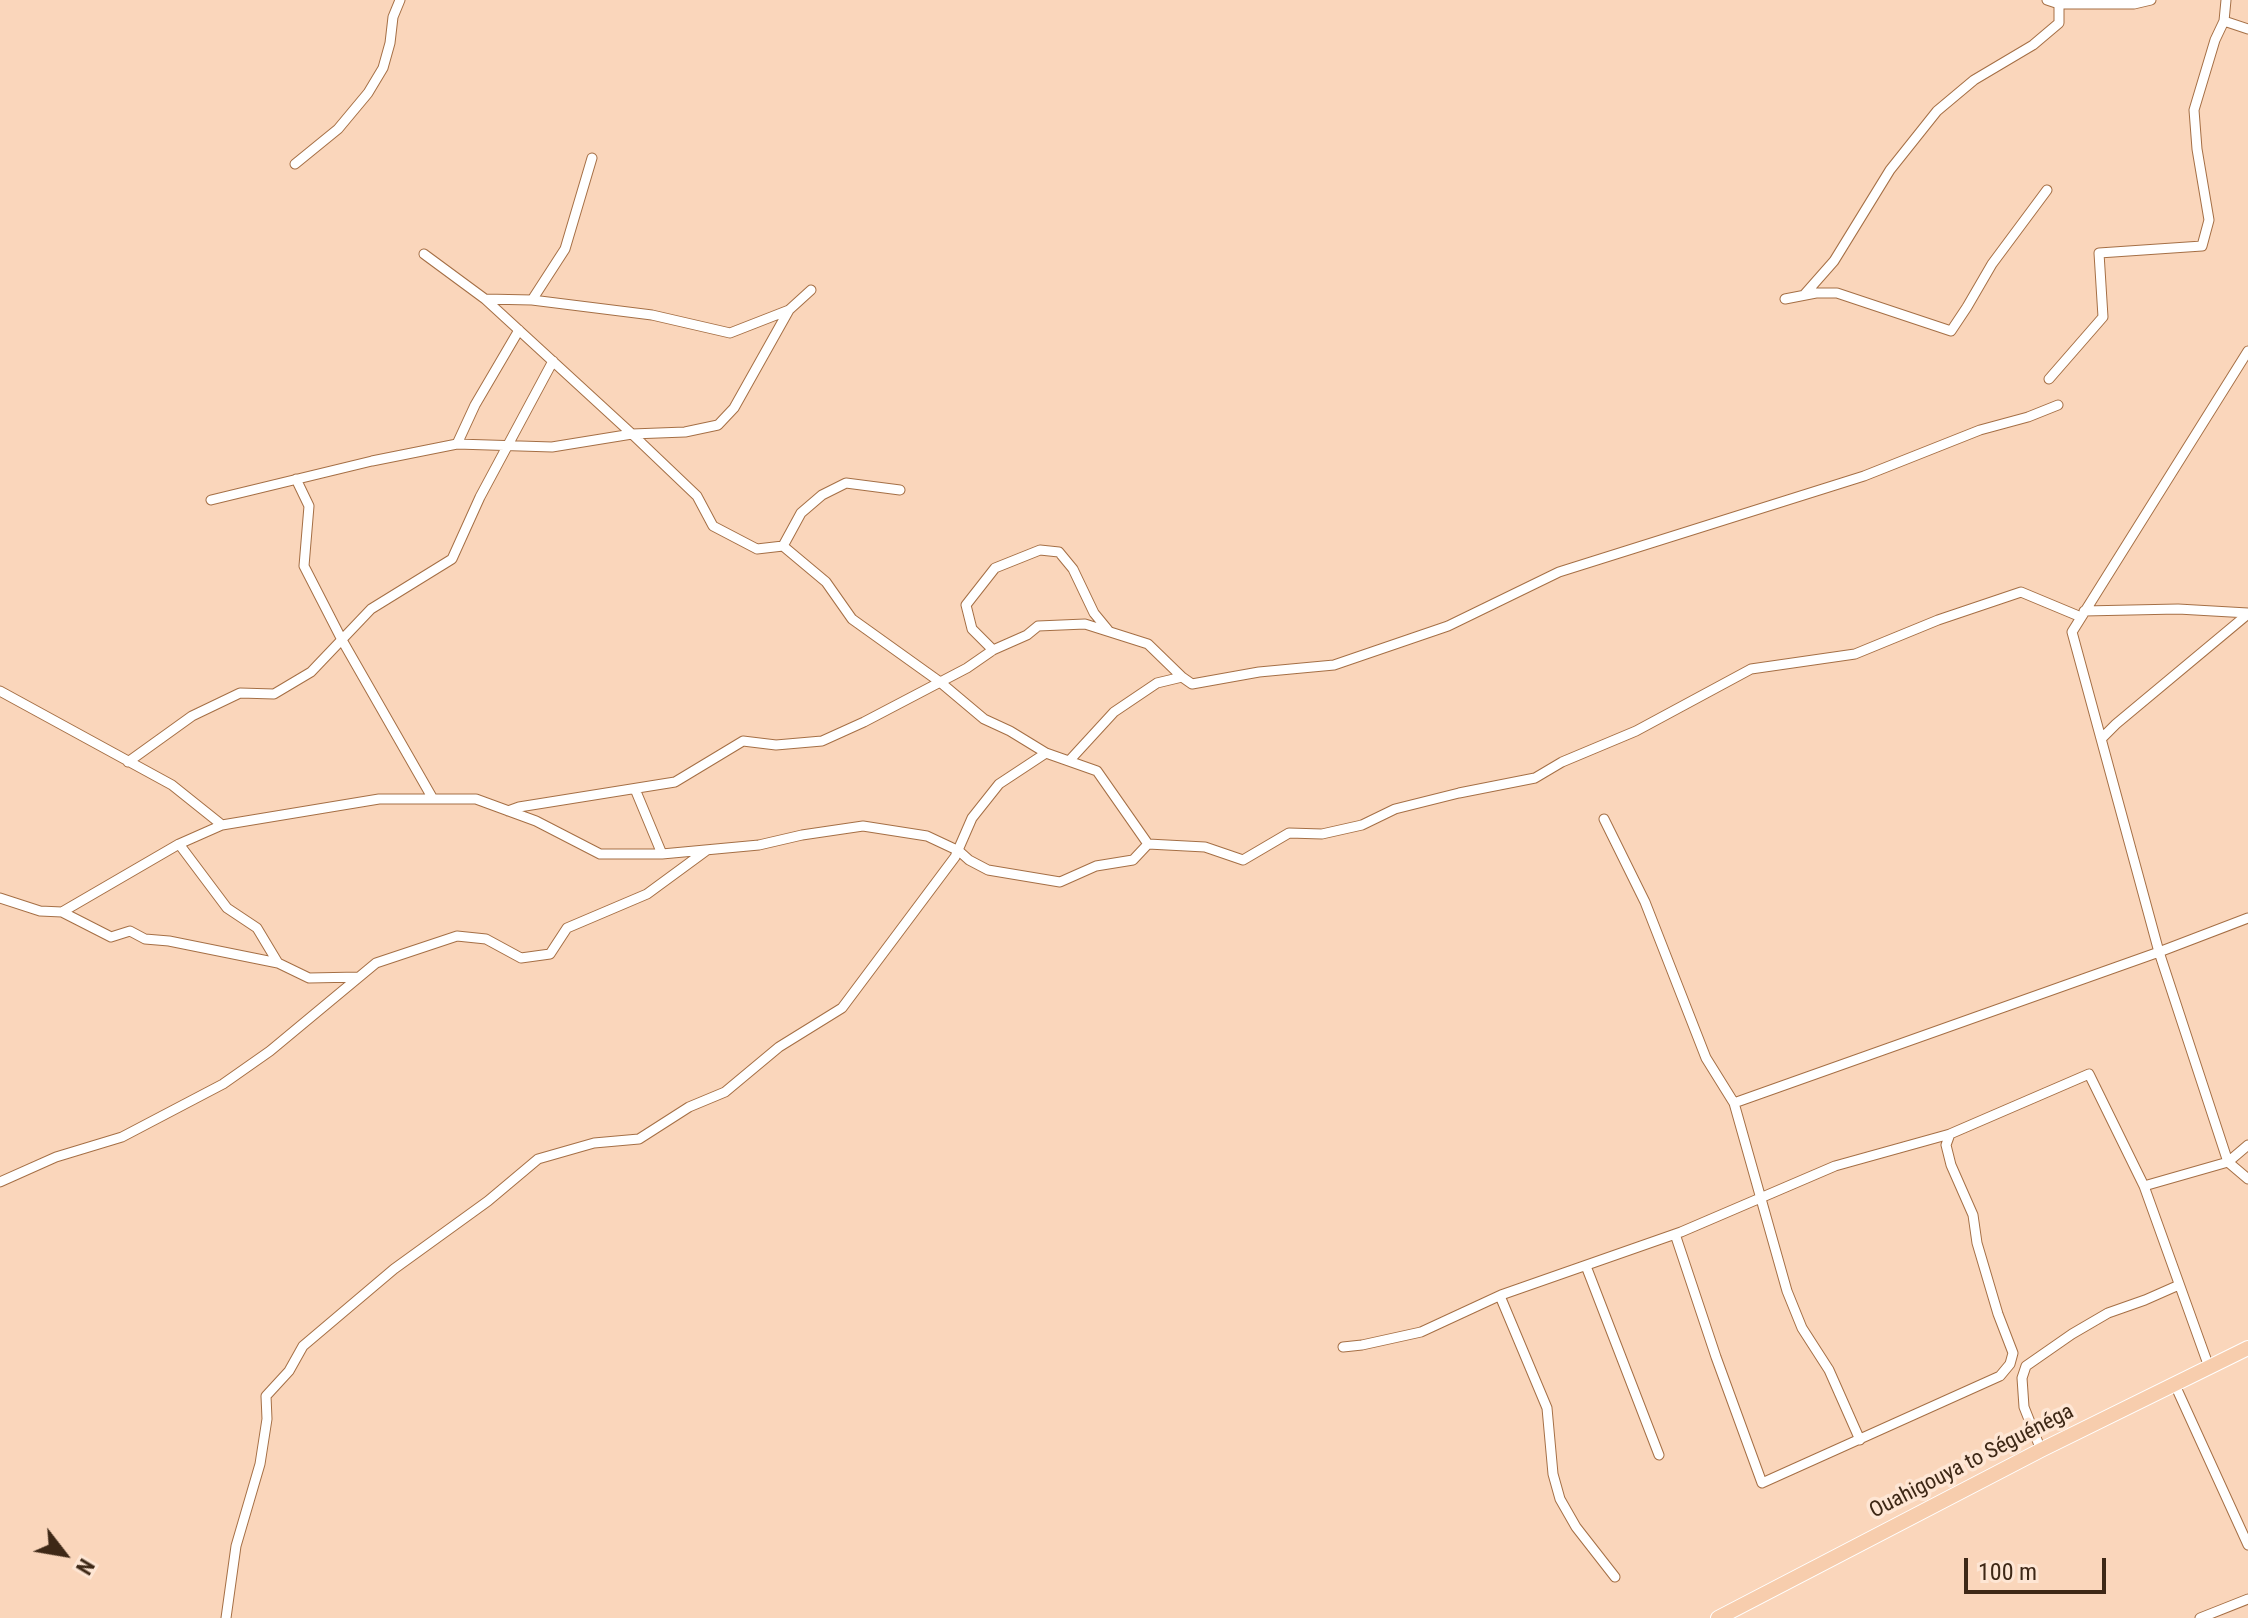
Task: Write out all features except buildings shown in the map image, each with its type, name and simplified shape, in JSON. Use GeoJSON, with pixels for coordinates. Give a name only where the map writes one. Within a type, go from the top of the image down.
{"type":"FeatureCollection","features":[{"type":"Feature","properties":{"kind":"main road","name":"Ouahigouya to Séguénéga"},"geometry":{"type":"LineString","coordinates":[[1718,1618],[2041,1450],[2248,1348]]}},
{"type":"Feature","properties":{"kind":"street"},"geometry":{"type":"LineString","coordinates":[[295,164],[338,129],[368,93],[383,68],[393,17],[400,0]]}},
{"type":"Feature","properties":{"kind":"street"},"geometry":{"type":"LineString","coordinates":[[2047,0],[2059,4],[2151,0]]}},
{"type":"Feature","properties":{"kind":"street"},"geometry":{"type":"LineString","coordinates":[[2049,379],[2103,317],[2099,253],[2202,246],[2209,220],[2194,110],[2215,40],[2224,21],[2226,0]]}},
{"type":"Feature","properties":{"kind":"street"},"geometry":{"type":"LineString","coordinates":[[1804,295],[1834,261],[1890,170],[1937,111],[1974,80],[2033,45],[2059,23],[2059,4]]}},
{"type":"Feature","properties":{"kind":"street"},"geometry":{"type":"LineString","coordinates":[[2224,21],[2248,29]]}},
{"type":"Feature","properties":{"kind":"street"},"geometry":{"type":"LineString","coordinates":[[532,300],[565,249],[592,158]]}},
{"type":"Feature","properties":{"kind":"street"},"geometry":{"type":"LineString","coordinates":[[1785,299],[1816,293],[1837,293],[1951,331],[1992,264],[2047,190]]}},
{"type":"Feature","properties":{"kind":"street"},"geometry":{"type":"LineString","coordinates":[[424,254],[485,299],[632,434],[697,496],[713,526],[757,549],[783,546],[826,582],[852,619],[940,682],[984,719],[1046,753],[1097,771],[1148,844]]}},
{"type":"Feature","properties":{"kind":"street"},"geometry":{"type":"LineString","coordinates":[[211,500],[457,444],[552,447],[632,434],[685,432],[718,425],[734,408],[789,310],[811,290]]}},
{"type":"Feature","properties":{"kind":"street"},"geometry":{"type":"LineString","coordinates":[[485,299],[532,300],[652,315],[730,333],[789,310]]}},
{"type":"Feature","properties":{"kind":"street"},"geometry":{"type":"LineString","coordinates":[[457,444],[475,405],[519,330]]}},
{"type":"Feature","properties":{"kind":"street"},"geometry":{"type":"LineString","coordinates":[[2248,351],[2072,632],[2159,952],[2228,1162],[2248,1179]]}},
{"type":"Feature","properties":{"kind":"street"},"geometry":{"type":"LineString","coordinates":[[128,762],[192,716],[240,693],[274,694],[311,672],[371,609],[452,559],[480,497],[553,361]]}},
{"type":"Feature","properties":{"kind":"street"},"geometry":{"type":"LineString","coordinates":[[508,811],[675,782],[743,741],[776,745],[822,741],[967,668],[1038,626],[1085,624],[1148,644],[1192,684],[1259,672],[1334,665],[1448,626],[1559,572],[1864,476],[1980,430],[2058,405]]}},
{"type":"Feature","properties":{"kind":"street"},"geometry":{"type":"LineString","coordinates":[[296,479],[309,506],[304,566],[342,640],[433,799]]}},
{"type":"Feature","properties":{"kind":"street"},"geometry":{"type":"LineString","coordinates":[[783,546],[801,513],[822,495],[846,483],[900,490]]}},
{"type":"Feature","properties":{"kind":"street"},"geometry":{"type":"LineString","coordinates":[[993,650],[972,629],[966,605],[995,568],[1040,550],[1059,552],[1073,569],[1094,613],[1111,633]]}},
{"type":"Feature","properties":{"kind":"street"},"geometry":{"type":"LineString","coordinates":[[62,912],[179,844],[222,825],[379,799],[476,799],[536,821],[600,854],[662,854],[759,845],[863,826],[927,836],[959,851],[988,870],[1060,882],[1096,866],[1133,860],[1148,844],[1205,847],[1243,860],[1289,833],[1322,834],[1362,825],[1395,809],[1535,778],[1562,762],[1636,731],[1751,669],[1855,654],[1938,620],[2021,592],[2082,614],[2178,609],[2248,613]]}},
{"type":"Feature","properties":{"kind":"street"},"geometry":{"type":"LineString","coordinates":[[2102,738],[2248,613]]}},
{"type":"Feature","properties":{"kind":"street"},"geometry":{"type":"LineString","coordinates":[[1069,761],[1114,712],[1157,683],[1182,677]]}},
{"type":"Feature","properties":{"kind":"street"},"geometry":{"type":"LineString","coordinates":[[0,691],[172,785],[222,825]]}},
{"type":"Feature","properties":{"kind":"street"},"geometry":{"type":"LineString","coordinates":[[226,1618],[236,1546],[260,1464],[267,1419],[266,1396],[289,1371],[303,1346],[394,1269],[488,1201],[538,1159],[594,1143],[639,1139],[689,1107],[725,1092],[779,1047],[842,1008],[959,851],[972,818],[999,784],[1046,753]]}},
{"type":"Feature","properties":{"kind":"street"},"geometry":{"type":"LineString","coordinates":[[635,789],[662,854]]}},
{"type":"Feature","properties":{"kind":"street"},"geometry":{"type":"LineString","coordinates":[[1604,819],[1645,902],[1706,1058],[1734,1103],[1787,1291],[1802,1328],[1829,1370],[1860,1440]]}},
{"type":"Feature","properties":{"kind":"street"},"geometry":{"type":"LineString","coordinates":[[179,844],[227,908],[257,928],[278,963]]}},
{"type":"Feature","properties":{"kind":"street"},"geometry":{"type":"LineString","coordinates":[[0,1182],[56,1157],[122,1137],[223,1084],[270,1051],[376,963],[457,936],[486,939],[521,958],[550,954],[567,928],[647,894],[707,850]]}},
{"type":"Feature","properties":{"kind":"street"},"geometry":{"type":"LineString","coordinates":[[0,898],[40,911],[62,912],[111,937],[130,931],[145,939],[278,963],[309,978],[359,977]]}},
{"type":"Feature","properties":{"kind":"street"},"geometry":{"type":"LineString","coordinates":[[1734,1103],[2248,918]]}},
{"type":"Feature","properties":{"kind":"street"},"geometry":{"type":"LineString","coordinates":[[1343,1347],[1421,1332],[1500,1296],[1675,1234],[1835,1166],[1950,1134],[2089,1074],[2144,1186],[2209,1367]]}},
{"type":"Feature","properties":{"kind":"street"},"geometry":{"type":"LineString","coordinates":[[1675,1234],[1762,1483],[2000,1376],[2010,1364],[2013,1353],[1977,1243],[1973,1215],[1951,1165],[1946,1145],[1950,1134]]}},
{"type":"Feature","properties":{"kind":"street"},"geometry":{"type":"LineString","coordinates":[[2144,1186],[2228,1162],[2248,1145]]}},
{"type":"Feature","properties":{"kind":"street"},"geometry":{"type":"LineString","coordinates":[[1586,1266],[1659,1455]]}},
{"type":"Feature","properties":{"kind":"street"},"geometry":{"type":"LineString","coordinates":[[2041,1450],[2024,1407],[2022,1378],[2026,1366],[2108,1313],[2179,1285]]}},
{"type":"Feature","properties":{"kind":"street"},"geometry":{"type":"LineString","coordinates":[[1500,1296],[1547,1408],[1553,1474],[1560,1499],[1576,1527],[1615,1577]]}},
{"type":"Feature","properties":{"kind":"street"},"geometry":{"type":"LineString","coordinates":[[2010,1364],[2022,1378]]}},
{"type":"Feature","properties":{"kind":"street"},"geometry":{"type":"LineString","coordinates":[[2175,1385],[2248,1545]]}},
{"type":"Feature","properties":{"kind":"street"},"geometry":{"type":"LineString","coordinates":[[2200,1618],[2248,1599]]}}]}
